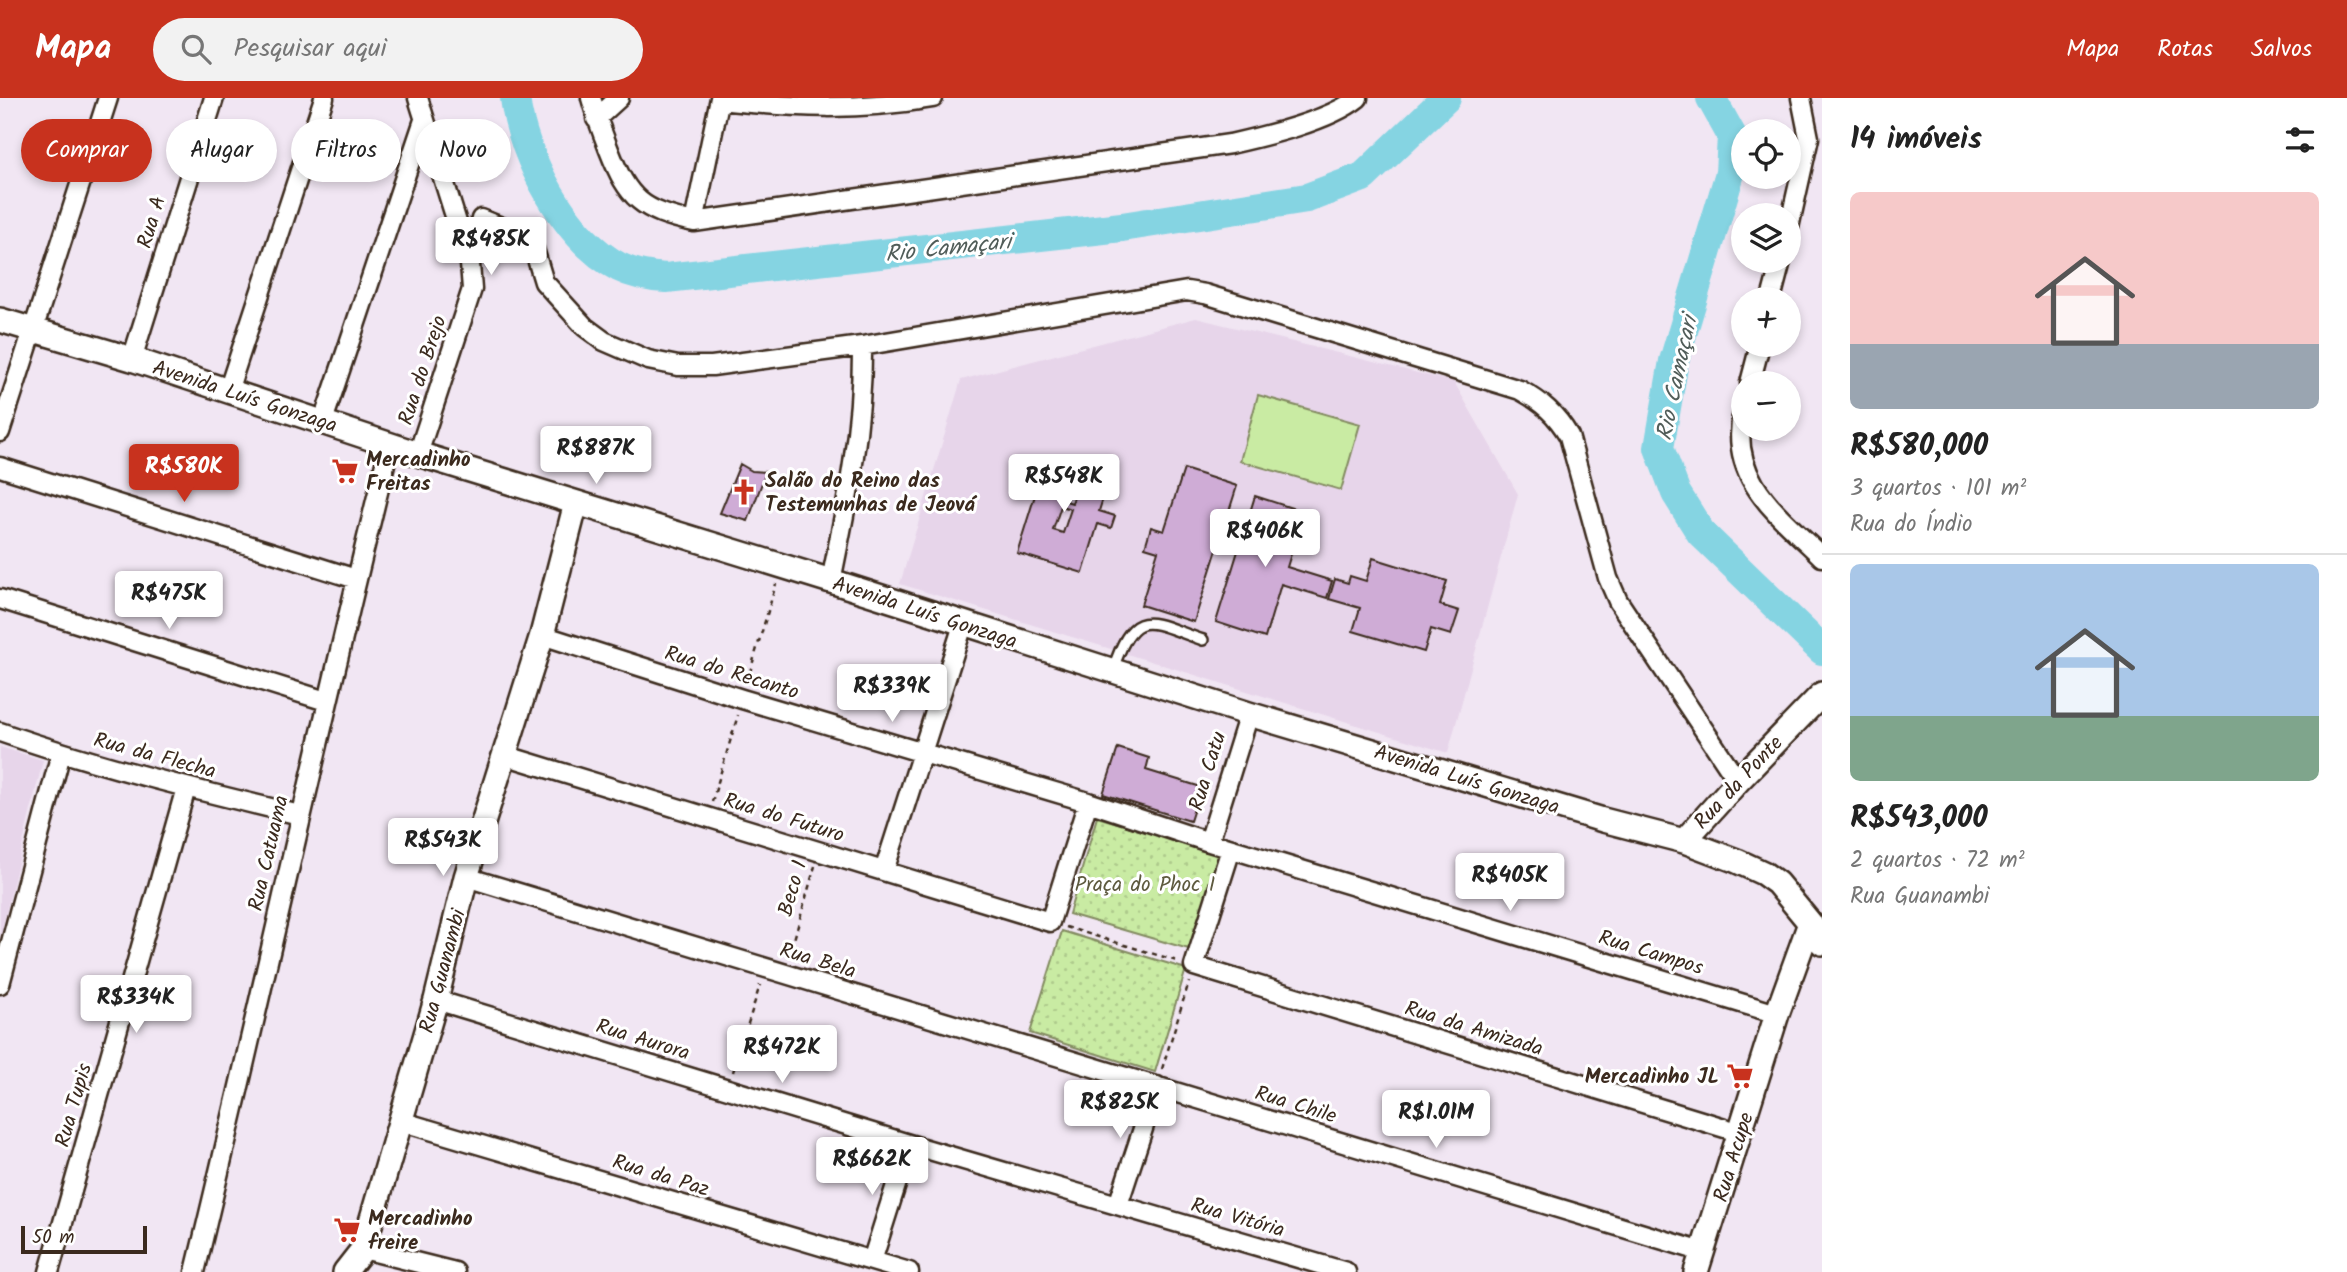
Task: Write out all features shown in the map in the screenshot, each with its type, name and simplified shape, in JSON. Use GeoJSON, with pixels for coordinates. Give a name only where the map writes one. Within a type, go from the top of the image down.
{"type":"FeatureCollection","features":[{"type":"Feature","properties":{"kind":"street"},"geometry":{"type":"LineString","coordinates":[[0,432],[108,98]]}},
{"type":"Feature","properties":{"kind":"street","name":"Rua A"},"geometry":{"type":"LineString","coordinates":[[132,359],[214,98]]}},
{"type":"Feature","properties":{"kind":"street"},"geometry":{"type":"LineString","coordinates":[[228,391],[324,98]]}},
{"type":"Feature","properties":{"kind":"street","name":"Rua do Brejo"},"geometry":{"type":"LineString","coordinates":[[418,98],[424,119]]}},
{"type":"Feature","properties":{"kind":"street"},"geometry":{"type":"LineString","coordinates":[[591,98],[619,176],[630,193],[646,206],[668,217],[694,222],[1230,144],[1273,135],[1350,101]]}},
{"type":"Feature","properties":{"kind":"street"},"geometry":{"type":"LineString","coordinates":[[596,118],[619,98]]}},
{"type":"Feature","properties":{"kind":"street"},"geometry":{"type":"LineString","coordinates":[[694,222],[720,99],[873,106],[933,98]]}},
{"type":"Feature","properties":{"kind":"street"},"geometry":{"type":"LineString","coordinates":[[1797,203],[1815,140],[1801,98]]}},
{"type":"Feature","properties":{"kind":"street"},"geometry":{"type":"LineString","coordinates":[[323,421],[415,147]]}},
{"type":"Feature","properties":{"kind":"street","name":"Rua do Brejo"},"geometry":{"type":"LineString","coordinates":[[418,454],[472,289],[470,264],[444,182]]}},
{"type":"Feature","properties":{"kind":"street"},"geometry":{"type":"LineString","coordinates":[[481,219],[506,229],[534,249],[544,282],[585,327],[604,341],[648,360],[678,366],[712,366],[862,346],[1186,291],[1520,390],[1541,402],[1559,419],[1569,436],[1608,578],[1618,601],[1738,781]]}},
{"type":"Feature","properties":{"kind":"street","name":"Avenida Luís Gonzaga"},"geometry":{"type":"LineString","coordinates":[[0,320],[132,359],[418,454],[831,581],[1249,714],[1603,820],[1684,841],[1763,873],[1789,896],[1822,943]]}},
{"type":"Feature","properties":{"kind":"street"},"geometry":{"type":"LineString","coordinates":[[831,581],[859,427],[862,346]]}},
{"type":"Feature","properties":{"kind":"street"},"geometry":{"type":"LineString","coordinates":[[1740,441],[1741,458],[1754,486],[1822,557]]}},
{"type":"Feature","properties":{"kind":"street","name":"Rua Catuama"},"geometry":{"type":"LineString","coordinates":[[195,1272],[229,1134],[326,701],[390,444]]}},
{"type":"Feature","properties":{"kind":"street"},"geometry":{"type":"LineString","coordinates":[[0,467],[356,579]]}},
{"type":"Feature","properties":{"kind":"street","name":"Rua Guanambi"},"geometry":{"type":"LineString","coordinates":[[345,1272],[363,1249],[436,1000],[466,877],[542,635],[576,503]]}},
{"type":"Feature","properties":{"kind":"street"},"geometry":{"type":"LineString","coordinates":[[0,599],[326,701]]}},
{"type":"Feature","properties":{"kind":"street"},"geometry":{"type":"LineString","coordinates":[[884,871],[963,625]]}},
{"type":"Feature","properties":{"kind":"street","name":"Rua do Recanto"},"geometry":{"type":"LineString","coordinates":[[542,635],[742,699],[1088,802],[1231,849]]}},
{"type":"Feature","properties":{"kind":"street","name":"Rua da Ponte"},"geometry":{"type":"LineString","coordinates":[[1684,841],[1820,697]]}},
{"type":"Feature","properties":{"kind":"street","name":"Rua Catu"},"geometry":{"type":"LineString","coordinates":[[1209,842],[1249,714]]}},
{"type":"Feature","properties":{"kind":"street","name":"Rua da Flecha"},"geometry":{"type":"LineString","coordinates":[[0,732],[61,753],[186,788],[300,816]]}},
{"type":"Feature","properties":{"kind":"street"},"geometry":{"type":"LineString","coordinates":[[0,984],[61,753]]}},
{"type":"Feature","properties":{"kind":"street","name":"Rua do Futuro"},"geometry":{"type":"LineString","coordinates":[[504,755],[1050,922]]}},
{"type":"Feature","properties":{"kind":"street","name":"Rua Tupis"},"geometry":{"type":"LineString","coordinates":[[49,1272],[186,788]]}},
{"type":"Feature","properties":{"kind":"street"},"geometry":{"type":"LineString","coordinates":[[1050,922],[1088,802]]}},
{"type":"Feature","properties":{"kind":"street"},"geometry":{"type":"LineString","coordinates":[[1194,966],[1231,849]]}},
{"type":"Feature","properties":{"kind":"street","name":"Rua Campos"},"geometry":{"type":"LineString","coordinates":[[1231,849],[1777,1014]]}},
{"type":"Feature","properties":{"kind":"street","name":"Rua Bela"},"geometry":{"type":"LineString","coordinates":[[466,877],[1157,1086]]}},
{"type":"Feature","properties":{"kind":"street","name":"Rua Acupe"},"geometry":{"type":"LineString","coordinates":[[1699,1262],[1777,1014],[1810,923]]}},
{"type":"Feature","properties":{"kind":"street","name":"Rua da Amizada"},"geometry":{"type":"LineString","coordinates":[[1194,966],[1741,1133]]}},
{"type":"Feature","properties":{"kind":"street","name":"Rua Aurora"},"geometry":{"type":"LineString","coordinates":[[436,1000],[1118,1205]]}},
{"type":"Feature","properties":{"kind":"street"},"geometry":{"type":"LineString","coordinates":[[1118,1205],[1157,1086]]}},
{"type":"Feature","properties":{"kind":"street","name":"Rua Chile"},"geometry":{"type":"LineString","coordinates":[[1157,1086],[1699,1262]]}},
{"type":"Feature","properties":{"kind":"street","name":"Rua da Paz"},"geometry":{"type":"LineString","coordinates":[[400,1121],[909,1272]]}},
{"type":"Feature","properties":{"kind":"street"},"geometry":{"type":"LineString","coordinates":[[872,1261],[909,1144]]}},
{"type":"Feature","properties":{"kind":"street","name":"Rua Vitória"},"geometry":{"type":"LineString","coordinates":[[1118,1205],[1346,1272]]}},
{"type":"Feature","properties":{"kind":"street"},"geometry":{"type":"LineString","coordinates":[[363,1249],[454,1272]]}},
{"type":"Feature","properties":{"kind":"lane"},"geometry":{"type":"LineString","coordinates":[[1112,671],[1128,633],[1137,624],[1150,622],[1203,640]]}},
{"type":"Feature","properties":{"kind":"path","name":"Beco 1"},"geometry":{"type":"LineString","coordinates":[[784,974],[819,851]]}},
{"type":"Feature","properties":{"kind":"path"},"geometry":{"type":"LineString","coordinates":[[1050,922],[1194,966],[1157,1086]]}},
{"type":"Feature","properties":{"kind":"path"},"geometry":{"type":"LineString","coordinates":[[728,1089],[765,968]]}},
{"type":"Feature","properties":{"kind":"shaded area"},"geometry":{"type":"Polygon","coordinates":[[[1196,318],[1454,382],[1518,494],[1448,753],[900,584],[961,380],[1196,318]]]}},
{"type":"Feature","properties":{"kind":"shaded area"},"geometry":{"type":"Polygon","coordinates":[[[0,747],[43,760],[1,934],[0,934],[0,747]]]}},
{"type":"Feature","properties":{"kind":"green space"},"geometry":{"type":"Polygon","coordinates":[[[1258,395],[1360,424],[1341,490],[1240,461],[1258,395]]]}},
{"type":"Feature","properties":{"kind":"green space","name":"Praça do Phoc I"},"geometry":{"type":"Polygon","coordinates":[[[1097,817],[1221,853],[1192,950],[1069,914],[1097,817]]]}},
{"type":"Feature","properties":{"kind":"green space"},"geometry":{"type":"Polygon","coordinates":[[[1062,931],[1186,969],[1155,1072],[1030,1033],[1062,931]]]}},
{"type":"Feature","properties":{"kind":"building"},"geometry":{"type":"Polygon","coordinates":[[[1046,456],[1110,476],[1099,511],[1115,516],[1111,528],[1098,524],[1083,573],[1017,553],[1036,492],[1024,488],[1031,465],[1042,468],[1046,456]],[[1069,482],[1063,500],[1072,503],[1078,485],[1069,482]],[[1061,506],[1053,530],[1063,533],[1071,509],[1061,506]]]}},
{"type":"Feature","properties":{"kind":"building","name":"Salão do Reino das Testemunhas de Jeová"},"geometry":{"type":"Polygon","coordinates":[[[740,464],[752,471],[766,472],[748,521],[720,513],[740,464]]]}},
{"type":"Feature","properties":{"kind":"building"},"geometry":{"type":"Polygon","coordinates":[[[1184,469],[1237,486],[1194,622],[1141,605],[1158,551],[1145,547],[1151,527],[1164,531],[1184,469]]]}},
{"type":"Feature","properties":{"kind":"building"},"geometry":{"type":"Polygon","coordinates":[[[1255,496],[1304,512],[1287,567],[1332,581],[1327,598],[1281,584],[1265,638],[1216,622],[1255,496]]]}},
{"type":"Feature","properties":{"kind":"building"},"geometry":{"type":"Polygon","coordinates":[[[1373,558],[1447,581],[1440,605],[1459,611],[1451,635],[1431,629],[1424,652],[1353,631],[1360,608],[1329,599],[1335,579],[1348,583],[1350,576],[1366,581],[1373,558]]]}},
{"type":"Feature","properties":{"kind":"building"},"geometry":{"type":"Polygon","coordinates":[[[1118,748],[1149,758],[1146,770],[1201,787],[1190,821],[1103,794],[1118,748]]]}},
{"type":"Feature","properties":{"kind":"waterway","name":"Rio Camaçari"},"geometry":{"type":"LineString","coordinates":[[515,98],[519,121],[537,170],[565,217],[581,237],[619,267],[642,275],[666,278],[1122,227],[1307,198],[1363,177],[1446,98]]}},
{"type":"Feature","properties":{"kind":"waterway","name":"Rio Camaçari"},"geometry":{"type":"LineString","coordinates":[[1711,98],[1732,136],[1730,173],[1674,361],[1659,448],[1676,493],[1701,533],[1822,650]]}},
{"type":"Feature","properties":{"kind":"place","name":"Mercadinho Freitas"},"geometry":{"type":"Point","coordinates":[345,471]}},
{"type":"Feature","properties":{"kind":"place","name":"Salão do Reino das Testemunhas de Jeová"},"geometry":{"type":"Point","coordinates":[744,492]}},
{"type":"Feature","properties":{"kind":"place","name":"Mercadinho JL"},"geometry":{"type":"Point","coordinates":[1740,1076]}},
{"type":"Feature","properties":{"kind":"place","name":"Mercadinho freire"},"geometry":{"type":"Point","coordinates":[347,1230]}}]}
